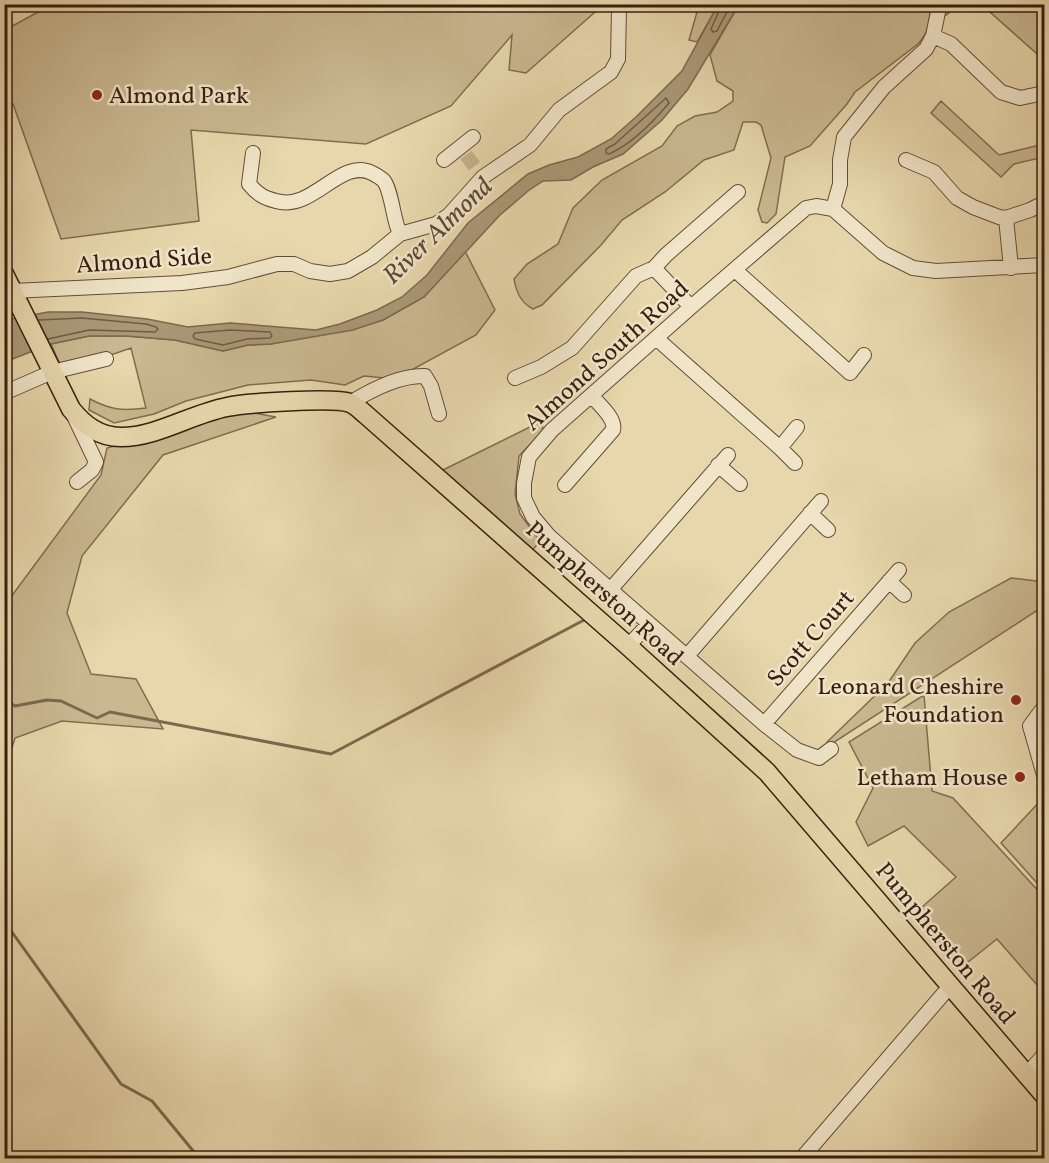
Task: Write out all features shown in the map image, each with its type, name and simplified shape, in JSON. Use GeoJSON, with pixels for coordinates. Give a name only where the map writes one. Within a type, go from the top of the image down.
{"type":"FeatureCollection","features":[{"type":"Feature","properties":{"kind":"main road"},"geometry":{"type":"LineString","coordinates":[[4,274],[71,409],[83,424],[99,433],[120,437],[144,434],[227,407],[311,400],[350,403]]}},
{"type":"Feature","properties":{"kind":"main road","name":"Pumpherston Road"},"geometry":{"type":"LineString","coordinates":[[350,403],[414,456],[767,772],[1044,1095]]}},
{"type":"Feature","properties":{"kind":"street"},"geometry":{"type":"LineString","coordinates":[[938,4],[933,36],[926,49],[884,87],[844,137],[840,160],[840,184],[833,209],[883,253],[913,268],[936,271],[1044,265]]}},
{"type":"Feature","properties":{"kind":"street"},"geometry":{"type":"LineString","coordinates":[[253,153],[244,186],[261,197],[296,203],[344,174],[364,169],[384,181],[395,225],[400,234],[436,224],[450,215],[479,172],[530,145],[559,110],[611,72],[618,59],[613,34],[619,8]]}},
{"type":"Feature","properties":{"kind":"street"},"geometry":{"type":"LineString","coordinates":[[933,36],[951,44],[1001,92],[1020,98],[1044,93]]}},
{"type":"Feature","properties":{"kind":"street"},"geometry":{"type":"LineString","coordinates":[[444,160],[462,152],[473,137]]}},
{"type":"Feature","properties":{"kind":"street"},"geometry":{"type":"LineString","coordinates":[[913,167],[934,172],[957,198],[973,207],[1006,218],[1044,203]]}},
{"type":"Feature","properties":{"kind":"street"},"geometry":{"type":"LineString","coordinates":[[515,378],[541,367],[572,348],[636,276],[654,268],[738,192]]}},
{"type":"Feature","properties":{"kind":"street","name":"Almond South Road"},"geometry":{"type":"LineString","coordinates":[[831,748],[819,758],[797,750],[764,724],[549,536],[533,517],[524,498],[524,483],[529,457],[552,430],[799,213],[806,208],[816,206],[833,209]]}},
{"type":"Feature","properties":{"kind":"street"},"geometry":{"type":"LineString","coordinates":[[1006,218],[1011,268]]}},
{"type":"Feature","properties":{"kind":"street","name":"Almond Side"},"geometry":{"type":"LineString","coordinates":[[12,291],[182,283],[228,277],[278,264],[294,264],[310,271],[330,274],[348,271],[372,258],[400,234]]}},
{"type":"Feature","properties":{"kind":"street"},"geometry":{"type":"LineString","coordinates":[[654,268],[691,307]]}},
{"type":"Feature","properties":{"kind":"street"},"geometry":{"type":"LineString","coordinates":[[735,270],[854,376],[864,355]]}},
{"type":"Feature","properties":{"kind":"street"},"geometry":{"type":"LineString","coordinates":[[656,338],[795,463]]}},
{"type":"Feature","properties":{"kind":"street"},"geometry":{"type":"LineString","coordinates":[[4,393],[49,366],[106,359]]}},
{"type":"Feature","properties":{"kind":"street"},"geometry":{"type":"LineString","coordinates":[[350,403],[368,392],[395,382],[414,376],[425,376],[431,386],[439,414]]}},
{"type":"Feature","properties":{"kind":"street"},"geometry":{"type":"LineString","coordinates":[[565,485],[571,471],[613,430],[612,420],[592,396]]}},
{"type":"Feature","properties":{"kind":"street"},"geometry":{"type":"LineString","coordinates":[[71,409],[96,462],[92,470],[77,482]]}},
{"type":"Feature","properties":{"kind":"street"},"geometry":{"type":"LineString","coordinates":[[780,448],[797,428]]}},
{"type":"Feature","properties":{"kind":"street"},"geometry":{"type":"LineString","coordinates":[[610,590],[723,460],[740,484]]}},
{"type":"Feature","properties":{"kind":"street"},"geometry":{"type":"LineString","coordinates":[[687,656],[821,501]]}},
{"type":"Feature","properties":{"kind":"street"},"geometry":{"type":"LineString","coordinates":[[810,513],[828,530]]}},
{"type":"Feature","properties":{"kind":"street","name":"Scott Court"},"geometry":{"type":"LineString","coordinates":[[764,724],[894,576],[904,595]]}},
{"type":"Feature","properties":{"kind":"street"},"geometry":{"type":"LineString","coordinates":[[628,646],[649,624]]}},
{"type":"Feature","properties":{"kind":"street"},"geometry":{"type":"LineString","coordinates":[[1044,707],[1030,726],[1044,775]]}},
{"type":"Feature","properties":{"kind":"street"},"geometry":{"type":"LineString","coordinates":[[802,1158],[951,985]]}},
{"type":"Feature","properties":{"kind":"street"},"geometry":{"type":"LineString","coordinates":[[1026,1075],[1044,1055]]}},
{"type":"Feature","properties":{"kind":"shaded area"},"geometry":{"type":"Polygon","coordinates":[[[51,5],[603,5],[526,73],[509,70],[512,35],[451,106],[366,144],[191,130],[199,221],[61,239],[13,104],[4,106],[5,30],[51,5]]]}},
{"type":"Feature","properties":{"kind":"shaded area"},"geometry":{"type":"Polygon","coordinates":[[[699,5],[718,5],[697,42],[689,40],[699,5]]]}},
{"type":"Feature","properties":{"kind":"shaded area"},"geometry":{"type":"Polygon","coordinates":[[[737,5],[959,5],[946,15],[930,6],[928,27],[918,44],[855,92],[810,146],[785,157],[776,214],[767,223],[762,222],[758,210],[771,158],[761,125],[756,122],[743,122],[734,150],[704,160],[665,192],[622,220],[601,245],[542,305],[533,309],[529,307],[520,297],[514,279],[527,264],[558,244],[573,208],[602,180],[662,146],[677,126],[695,116],[717,112],[733,101],[733,91],[717,81],[710,55],[737,5]]]}},
{"type":"Feature","properties":{"kind":"shaded area"},"geometry":{"type":"Polygon","coordinates":[[[982,5],[1044,5],[1044,60],[982,5]]]}},
{"type":"Feature","properties":{"kind":"shaded area"},"geometry":{"type":"Polygon","coordinates":[[[941,101],[999,155],[1044,144],[1044,157],[1014,164],[1001,177],[931,113],[941,101]]]}},
{"type":"Feature","properties":{"kind":"shaded area"},"geometry":{"type":"Polygon","coordinates":[[[465,251],[495,310],[476,335],[395,379],[364,376],[345,385],[311,380],[248,385],[186,401],[154,414],[114,423],[89,410],[90,399],[117,409],[146,408],[131,348],[96,360],[61,367],[51,344],[89,336],[126,336],[175,340],[223,351],[248,345],[271,344],[383,320],[424,297],[465,251]]]}},
{"type":"Feature","properties":{"kind":"shaded area"},"geometry":{"type":"Polygon","coordinates":[[[243,411],[276,417],[163,455],[82,556],[67,613],[91,674],[136,679],[163,729],[62,721],[15,738],[5,770],[5,605],[101,475],[107,448],[243,411]]]}},
{"type":"Feature","properties":{"kind":"shaded area"},"geometry":{"type":"Polygon","coordinates":[[[542,421],[543,431],[519,456],[515,494],[520,514],[540,541],[531,552],[441,471],[542,421]]]}},
{"type":"Feature","properties":{"kind":"shaded area"},"geometry":{"type":"Polygon","coordinates":[[[1011,578],[1044,582],[1044,606],[833,743],[827,742],[888,683],[915,643],[949,612],[1011,578]]]}},
{"type":"Feature","properties":{"kind":"shaded area"},"geometry":{"type":"Polygon","coordinates":[[[924,695],[932,791],[953,798],[1044,897],[1044,993],[997,939],[958,970],[913,915],[956,877],[904,826],[868,846],[856,822],[873,788],[849,742],[924,695]]]}},
{"type":"Feature","properties":{"kind":"shaded area"},"geometry":{"type":"Polygon","coordinates":[[[1044,797],[1044,891],[1001,843],[1044,797]]]}},
{"type":"Feature","properties":{"kind":"water"},"geometry":{"type":"Polygon","coordinates":[[[718,5],[737,5],[688,89],[662,120],[623,154],[571,180],[543,181],[528,191],[500,215],[424,297],[383,320],[353,330],[271,344],[248,345],[223,351],[175,340],[89,336],[51,344],[5,362],[5,320],[48,312],[82,312],[147,319],[188,327],[230,323],[316,330],[377,310],[402,297],[427,275],[468,223],[528,174],[578,157],[611,139],[636,117],[682,71],[718,5]]]}},
{"type":"Feature","properties":{"kind":"waterway"},"geometry":{"type":"LineString","coordinates":[[4,699],[15,706],[47,700],[61,701],[97,718],[110,712],[331,754],[586,619]]}},
{"type":"Feature","properties":{"kind":"waterway"},"geometry":{"type":"LineString","coordinates":[[4,921],[121,1084],[152,1101],[199,1158]]}},
{"type":"Feature","properties":{"kind":"tunnel"},"geometry":{"type":"LineString","coordinates":[[466,155],[475,167]]}},
{"type":"Feature","properties":{"kind":"place","name":"Almond Park"},"geometry":{"type":"Point","coordinates":[97,95]}},
{"type":"Feature","properties":{"kind":"place","name":"Leonard Cheshire Foundation"},"geometry":{"type":"Point","coordinates":[1016,700]}},
{"type":"Feature","properties":{"kind":"place","name":"Letham House"},"geometry":{"type":"Point","coordinates":[1020,777]}},
{"type":"Feature","properties":{"kind":"water label","name":"River Almond"},"geometry":{"type":"Point","coordinates":[437,230]}}]}
